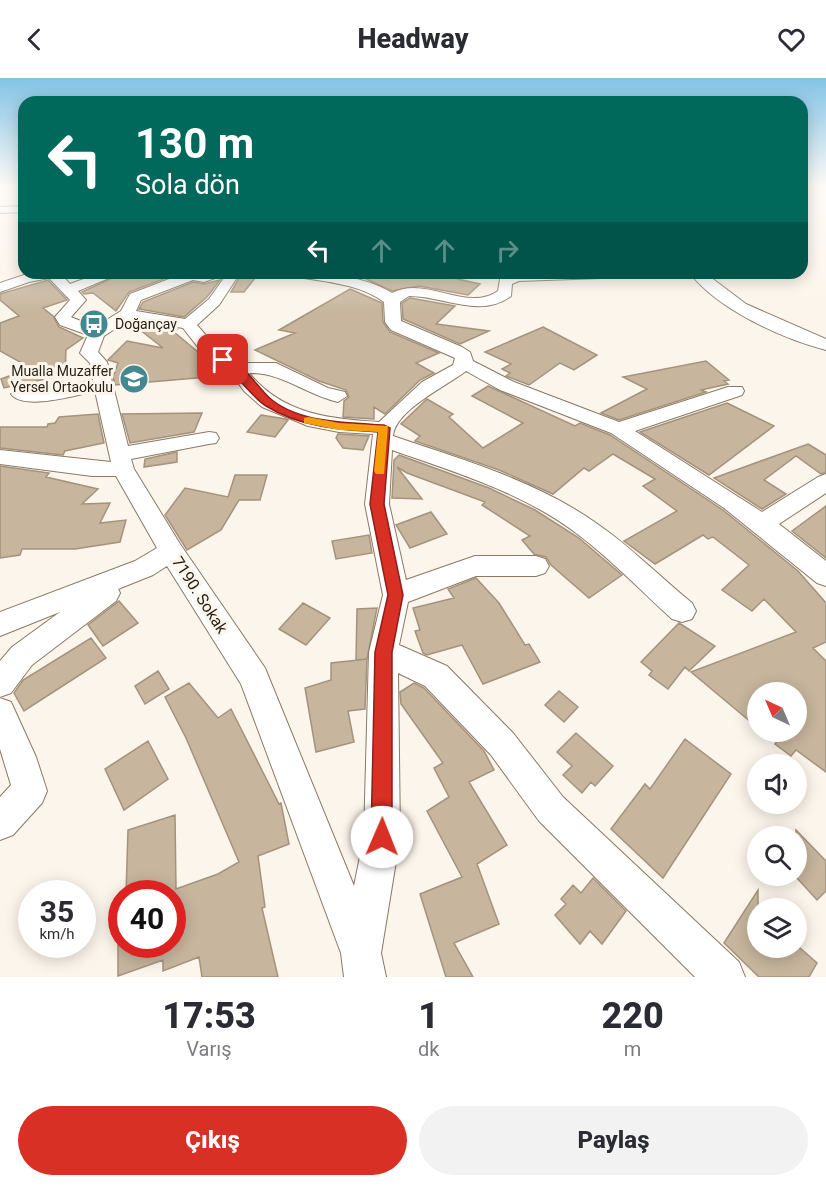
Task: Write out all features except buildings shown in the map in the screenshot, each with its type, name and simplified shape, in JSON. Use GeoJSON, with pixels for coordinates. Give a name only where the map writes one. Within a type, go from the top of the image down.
{"type":"FeatureCollection","features":[{"type":"Feature","properties":{"kind":"street"},"geometry":{"type":"LineString","coordinates":[[0,288],[23,279]]}},
{"type":"Feature","properties":{"kind":"street"},"geometry":{"type":"LineString","coordinates":[[56,279],[78,300],[63,317],[66,322],[97,333],[127,314],[135,297],[177,279]]}},
{"type":"Feature","properties":{"kind":"street"},"geometry":{"type":"LineString","coordinates":[[66,290],[97,279]]}},
{"type":"Feature","properties":{"kind":"street"},"geometry":{"type":"LineString","coordinates":[[188,324],[214,302],[230,279]]}},
{"type":"Feature","properties":{"kind":"street"},"geometry":{"type":"LineString","coordinates":[[327,279],[386,295],[392,300],[393,322],[397,327],[464,356],[464,363],[459,369],[429,386],[398,412],[384,434],[377,504],[396,595],[384,652],[382,837],[363,965]]}},
{"type":"Feature","properties":{"kind":"street"},"geometry":{"type":"LineString","coordinates":[[392,300],[403,293],[414,292],[476,302],[493,302],[506,293],[505,282],[512,279]]}},
{"type":"Feature","properties":{"kind":"street"},"geometry":{"type":"LineString","coordinates":[[703,279],[722,297],[790,332],[826,345]]}},
{"type":"Feature","properties":{"kind":"street"},"geometry":{"type":"LineString","coordinates":[[127,314],[188,324],[210,351],[236,368],[269,403],[308,420],[384,434],[503,481],[548,505],[588,528],[682,611]]}},
{"type":"Feature","properties":{"kind":"street","name":"7190. Sokak"},"geometry":{"type":"LineString","coordinates":[[97,333],[89,352],[98,362],[122,461],[171,551],[254,678],[363,965]]}},
{"type":"Feature","properties":{"kind":"street"},"geometry":{"type":"LineString","coordinates":[[464,363],[507,386],[618,429],[762,524],[826,576]]}},
{"type":"Feature","properties":{"kind":"street"},"geometry":{"type":"LineString","coordinates":[[236,368],[270,367],[323,393],[338,396]]}},
{"type":"Feature","properties":{"kind":"street"},"geometry":{"type":"LineString","coordinates":[[20,394],[46,396],[102,384]]}},
{"type":"Feature","properties":{"kind":"street"},"geometry":{"type":"LineString","coordinates":[[618,429],[668,415],[735,391]]}},
{"type":"Feature","properties":{"kind":"street"},"geometry":{"type":"LineString","coordinates":[[0,457],[92,469],[209,438]]}},
{"type":"Feature","properties":{"kind":"street"},"geometry":{"type":"LineString","coordinates":[[762,524],[826,482]]}},
{"type":"Feature","properties":{"kind":"street"},"geometry":{"type":"LineString","coordinates":[[0,684],[22,656],[73,616],[171,551]]}},
{"type":"Feature","properties":{"kind":"street"},"geometry":{"type":"LineString","coordinates":[[396,595],[475,566],[536,566]]}},
{"type":"Feature","properties":{"kind":"street"},"geometry":{"type":"LineString","coordinates":[[0,624],[144,568]]}},
{"type":"Feature","properties":{"kind":"street"},"geometry":{"type":"LineString","coordinates":[[0,613],[39,608]]}},
{"type":"Feature","properties":{"kind":"street"},"geometry":{"type":"LineString","coordinates":[[384,652],[436,676],[502,744],[551,809],[724,977]]}},
{"type":"Feature","properties":{"kind":"street"},"geometry":{"type":"LineString","coordinates":[[0,713],[20,757],[30,790],[0,822]]}},
{"type":"Feature","properties":{"kind":"slow traffic"},"geometry":{"type":"LineString","coordinates":[[308,420],[339,426],[384,428],[380,471]]}},
{"type":"Feature","properties":{"kind":"place","name":"Doğançay"},"geometry":{"type":"Point","coordinates":[94,324]}},
{"type":"Feature","properties":{"kind":"place","name":"Mualla Muzaffer Yersel Ortaokulu"},"geometry":{"type":"Point","coordinates":[134,379]}},
{"type":"Feature","properties":{"kind":"route"},"geometry":{"type":"LineString","coordinates":[[223,360],[236,368],[251,387],[269,403],[308,420],[339,426],[384,428],[377,504],[396,595],[384,652],[382,837]]}}]}
